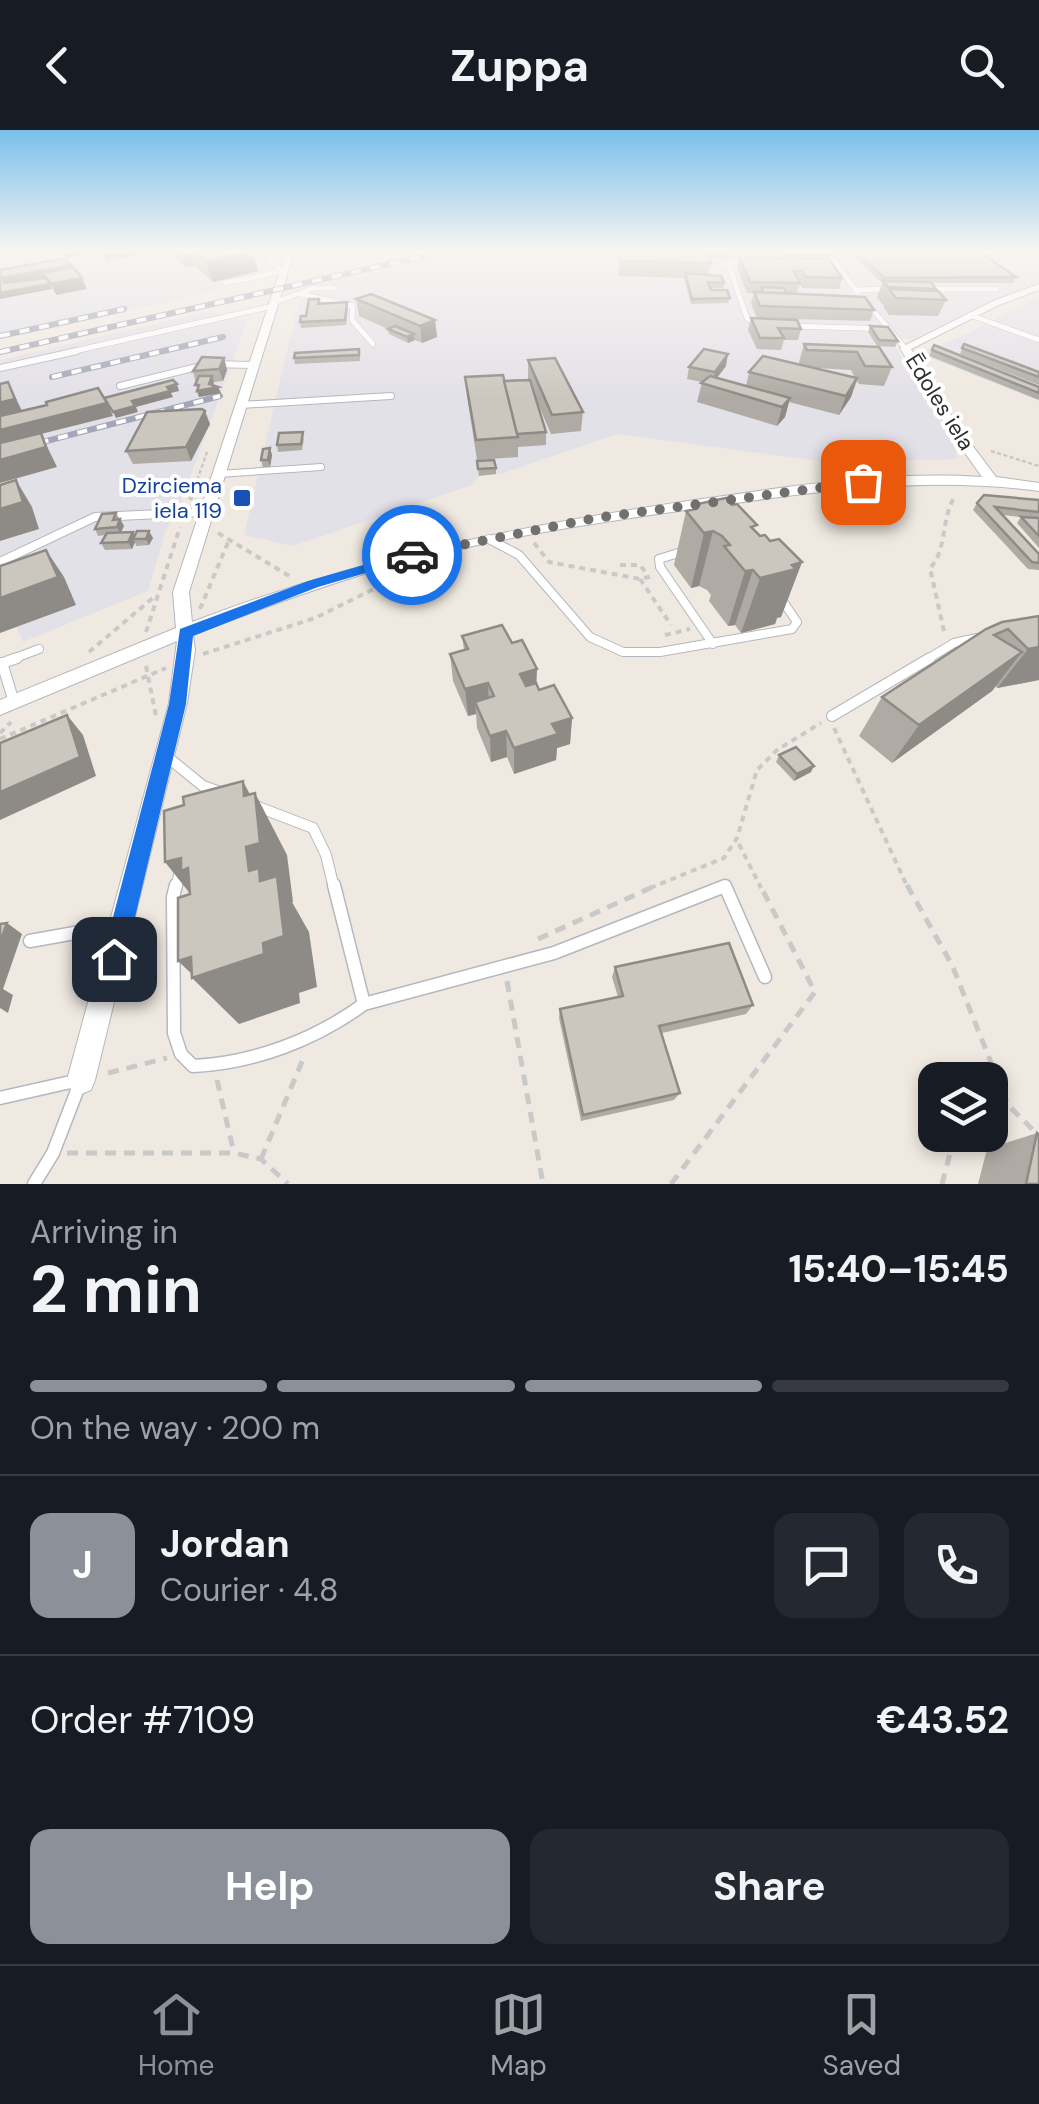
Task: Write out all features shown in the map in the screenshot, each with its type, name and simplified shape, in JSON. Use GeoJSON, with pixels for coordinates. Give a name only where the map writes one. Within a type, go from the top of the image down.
{"type":"FeatureCollection","features":[{"type":"Feature","properties":{"kind":"street"},"geometry":{"type":"LineString","coordinates":[[81,1080],[167,748],[185,660],[181,592],[275,299]]}},
{"type":"Feature","properties":{"kind":"street","name":"Ēdoles iela"},"geometry":{"type":"LineString","coordinates":[[990,479],[905,348],[1011,299]]}},
{"type":"Feature","properties":{"kind":"street"},"geometry":{"type":"LineString","coordinates":[[7,705],[313,584],[486,538],[896,479],[990,479],[1039,487]]}},
{"type":"Feature","properties":{"kind":"lane"},"geometry":{"type":"LineString","coordinates":[[0,368],[286,299]]}},
{"type":"Feature","properties":{"kind":"lane"},"geometry":{"type":"LineString","coordinates":[[323,299],[353,306],[352,320],[373,344]]}},
{"type":"Feature","properties":{"kind":"lane"},"geometry":{"type":"LineString","coordinates":[[741,299],[750,322],[890,329]]}},
{"type":"Feature","properties":{"kind":"lane"},"geometry":{"type":"LineString","coordinates":[[864,299],[905,348]]}},
{"type":"Feature","properties":{"kind":"lane"},"geometry":{"type":"LineString","coordinates":[[970,316],[1039,340]]}},
{"type":"Feature","properties":{"kind":"lane"},"geometry":{"type":"LineString","coordinates":[[120,386],[209,364],[253,365]]}},
{"type":"Feature","properties":{"kind":"lane"},"geometry":{"type":"LineString","coordinates":[[240,404],[391,396]]}},
{"type":"Feature","properties":{"kind":"lane"},"geometry":{"type":"LineString","coordinates":[[218,474],[321,466]]}},
{"type":"Feature","properties":{"kind":"lane"},"geometry":{"type":"LineString","coordinates":[[0,562],[95,517],[185,513],[205,518]]}},
{"type":"Feature","properties":{"kind":"lane"},"geometry":{"type":"LineString","coordinates":[[515,547],[529,530]]}},
{"type":"Feature","properties":{"kind":"lane"},"geometry":{"type":"LineString","coordinates":[[486,538],[515,547],[573,624],[596,641],[629,656],[725,645],[792,629],[797,622],[776,592]]}},
{"type":"Feature","properties":{"kind":"lane"},"geometry":{"type":"LineString","coordinates":[[702,547],[665,554],[659,559],[663,573],[713,644]]}},
{"type":"Feature","properties":{"kind":"lane"},"geometry":{"type":"LineString","coordinates":[[832,716],[954,643],[982,636]]}},
{"type":"Feature","properties":{"kind":"lane"},"geometry":{"type":"LineString","coordinates":[[7,705],[1,663],[39,649]]}},
{"type":"Feature","properties":{"kind":"lane"},"geometry":{"type":"LineString","coordinates":[[167,748],[203,786],[312,828],[326,856],[364,1004]]}},
{"type":"Feature","properties":{"kind":"lane"},"geometry":{"type":"LineString","coordinates":[[198,804],[203,786]]}},
{"type":"Feature","properties":{"kind":"lane"},"geometry":{"type":"LineString","coordinates":[[183,860],[173,897],[174,1033],[181,1054],[193,1066],[214,1066],[314,1032],[343,1021],[364,1004],[554,953],[725,886],[764,977]]}},
{"type":"Feature","properties":{"kind":"lane"},"geometry":{"type":"LineString","coordinates":[[30,941],[122,925]]}},
{"type":"Feature","properties":{"kind":"lane"},"geometry":{"type":"LineString","coordinates":[[0,1098],[81,1080]]}},
{"type":"Feature","properties":{"kind":"lane"},"geometry":{"type":"LineString","coordinates":[[34,1184],[52,1152],[81,1080]]}},
{"type":"Feature","properties":{"kind":"path"},"geometry":{"type":"LineString","coordinates":[[963,441],[1039,466]]}},
{"type":"Feature","properties":{"kind":"path"},"geometry":{"type":"LineString","coordinates":[[167,748],[158,728],[143,650],[156,595],[209,448]]}},
{"type":"Feature","properties":{"kind":"path"},"geometry":{"type":"LineString","coordinates":[[946,636],[930,568],[939,560],[940,534],[949,504],[960,490],[950,489]]}},
{"type":"Feature","properties":{"kind":"path"},"geometry":{"type":"LineString","coordinates":[[205,518],[230,540],[290,577],[313,584]]}},
{"type":"Feature","properties":{"kind":"path"},"geometry":{"type":"LineString","coordinates":[[186,633],[210,593],[230,540]]}},
{"type":"Feature","properties":{"kind":"path"},"geometry":{"type":"LineString","coordinates":[[549,540],[534,543],[549,562],[640,579],[663,573]]}},
{"type":"Feature","properties":{"kind":"path"},"geometry":{"type":"LineString","coordinates":[[0,739],[185,660],[315,618],[384,584],[443,565]]}},
{"type":"Feature","properties":{"kind":"path"},"geometry":{"type":"LineString","coordinates":[[620,565],[640,565],[649,576]]}},
{"type":"Feature","properties":{"kind":"path"},"geometry":{"type":"LineString","coordinates":[[640,579],[671,625]]}},
{"type":"Feature","properties":{"kind":"path"},"geometry":{"type":"LineString","coordinates":[[366,584],[384,584]]}},
{"type":"Feature","properties":{"kind":"path"},"geometry":{"type":"LineString","coordinates":[[89,652],[156,595]]}},
{"type":"Feature","properties":{"kind":"path"},"geometry":{"type":"LineString","coordinates":[[522,947],[598,909],[716,864],[738,843],[758,766],[832,716],[836,739],[899,871],[952,965],[991,1062]]}},
{"type":"Feature","properties":{"kind":"path"},"geometry":{"type":"LineString","coordinates":[[672,1184],[814,992],[738,843]]}},
{"type":"Feature","properties":{"kind":"path"},"geometry":{"type":"LineString","coordinates":[[505,967],[543,1184]]}},
{"type":"Feature","properties":{"kind":"path"},"geometry":{"type":"LineString","coordinates":[[261,1159],[314,1032]]}},
{"type":"Feature","properties":{"kind":"path"},"geometry":{"type":"LineString","coordinates":[[81,1080],[181,1054]]}},
{"type":"Feature","properties":{"kind":"path"},"geometry":{"type":"LineString","coordinates":[[214,1066],[234,1153]]}},
{"type":"Feature","properties":{"kind":"path"},"geometry":{"type":"LineString","coordinates":[[1008,1105],[1039,1136]]}},
{"type":"Feature","properties":{"kind":"path"},"geometry":{"type":"LineString","coordinates":[[52,1152],[234,1153],[261,1159],[288,1184]]}},
{"type":"Feature","properties":{"kind":"path"},"geometry":{"type":"LineString","coordinates":[[942,1184],[950,1152]]}},
{"type":"Feature","properties":{"kind":"shaded area"},"geometry":{"type":"Polygon","coordinates":[[[0,299],[179,299],[0,339],[0,299]]]}},
{"type":"Feature","properties":{"kind":"shaded area"},"geometry":{"type":"Polygon","coordinates":[[[996,299],[912,340],[888,334],[956,449],[957,459],[834,463],[617,434],[501,474],[479,476],[472,485],[293,546],[244,535],[299,300],[996,299]]]}},
{"type":"Feature","properties":{"kind":"shaded area"},"geometry":{"type":"Polygon","coordinates":[[[1039,299],[1039,401],[918,353],[1039,299]]]}},
{"type":"Feature","properties":{"kind":"shaded area"},"geometry":{"type":"Polygon","coordinates":[[[212,311],[225,319],[248,319],[181,502],[165,533],[148,591],[23,642],[17,627],[0,633],[0,360],[212,311]]]}},
{"type":"Feature","properties":{"kind":"building"},"geometry":{"type":"Polygon","coordinates":[[[309,299],[319,299],[318,304],[347,302],[345,320],[300,322],[301,316],[306,316],[309,299]]]}},
{"type":"Feature","properties":{"kind":"building"},"geometry":{"type":"Polygon","coordinates":[[[356,299],[384,299],[435,320],[420,326],[356,299]]]}},
{"type":"Feature","properties":{"kind":"building"},"geometry":{"type":"Polygon","coordinates":[[[757,299],[867,299],[874,310],[760,306],[757,299]]]}},
{"type":"Feature","properties":{"kind":"building"},"geometry":{"type":"Polygon","coordinates":[[[751,318],[797,320],[801,329],[778,328],[784,338],[760,338],[751,318]]]}},
{"type":"Feature","properties":{"kind":"building"},"geometry":{"type":"Polygon","coordinates":[[[395,326],[414,334],[407,337],[388,329],[395,326]]]}},
{"type":"Feature","properties":{"kind":"building"},"geometry":{"type":"Polygon","coordinates":[[[870,326],[888,327],[898,341],[879,340],[870,326]]]}},
{"type":"Feature","properties":{"kind":"building"},"geometry":{"type":"Polygon","coordinates":[[[804,344],[879,347],[892,367],[865,366],[857,352],[807,350],[804,344]]]}},
{"type":"Feature","properties":{"kind":"building"},"geometry":{"type":"Polygon","coordinates":[[[964,344],[1039,372],[1039,377],[962,348],[964,344]]]}},
{"type":"Feature","properties":{"kind":"building"},"geometry":{"type":"Polygon","coordinates":[[[934,345],[1039,387],[1039,393],[932,350],[934,345]]]}},
{"type":"Feature","properties":{"kind":"building"},"geometry":{"type":"Polygon","coordinates":[[[359,349],[359,355],[294,358],[295,353],[359,349]]]}},
{"type":"Feature","properties":{"kind":"building"},"geometry":{"type":"Polygon","coordinates":[[[704,349],[728,354],[715,372],[689,367],[704,349]]]}},
{"type":"Feature","properties":{"kind":"building"},"geometry":{"type":"Polygon","coordinates":[[[763,356],[857,378],[846,396],[749,372],[763,356]]]}},
{"type":"Feature","properties":{"kind":"building"},"geometry":{"type":"Polygon","coordinates":[[[202,357],[224,358],[219,369],[193,371],[202,357]]]}},
{"type":"Feature","properties":{"kind":"building"},"geometry":{"type":"Polygon","coordinates":[[[555,358],[583,412],[552,415],[528,360],[555,358]]]}},
{"type":"Feature","properties":{"kind":"building"},"geometry":{"type":"Polygon","coordinates":[[[503,375],[518,437],[476,440],[465,377],[503,375]]]}},
{"type":"Feature","properties":{"kind":"building"},"geometry":{"type":"Polygon","coordinates":[[[199,376],[212,376],[209,384],[218,387],[197,391],[199,376]]]}},
{"type":"Feature","properties":{"kind":"building"},"geometry":{"type":"Polygon","coordinates":[[[710,376],[790,398],[782,407],[701,383],[710,376]]]}},
{"type":"Feature","properties":{"kind":"building"},"geometry":{"type":"Polygon","coordinates":[[[173,380],[177,384],[167,387],[170,391],[132,401],[135,406],[113,412],[104,398],[173,380]]]}},
{"type":"Feature","properties":{"kind":"building"},"geometry":{"type":"Polygon","coordinates":[[[530,380],[546,432],[517,434],[504,381],[530,380]]]}},
{"type":"Feature","properties":{"kind":"building"},"geometry":{"type":"Polygon","coordinates":[[[8,382],[15,399],[2,402],[0,410],[0,384],[8,382]]]}},
{"type":"Feature","properties":{"kind":"building"},"geometry":{"type":"Polygon","coordinates":[[[98,388],[107,403],[0,430],[0,416],[98,388]]]}},
{"type":"Feature","properties":{"kind":"building"},"geometry":{"type":"Polygon","coordinates":[[[205,411],[186,447],[126,451],[147,412],[205,411]]]}},
{"type":"Feature","properties":{"kind":"building"},"geometry":{"type":"Polygon","coordinates":[[[303,432],[301,444],[277,445],[279,433],[303,432]]]}},
{"type":"Feature","properties":{"kind":"building"},"geometry":{"type":"Polygon","coordinates":[[[41,433],[46,447],[0,460],[0,443],[41,433]]]}},
{"type":"Feature","properties":{"kind":"building"},"geometry":{"type":"Polygon","coordinates":[[[270,448],[268,460],[261,460],[263,449],[270,448]]]}},
{"type":"Feature","properties":{"kind":"building"},"geometry":{"type":"Polygon","coordinates":[[[494,460],[496,468],[478,469],[477,461],[494,460]]]}},
{"type":"Feature","properties":{"kind":"building"},"geometry":{"type":"Polygon","coordinates":[[[16,480],[23,502],[0,509],[0,485],[16,480]]]}},
{"type":"Feature","properties":{"kind":"building"},"geometry":{"type":"Polygon","coordinates":[[[984,495],[1039,500],[1039,512],[995,507],[1039,554],[1039,563],[1032,562],[977,503],[984,495]]]}},
{"type":"Feature","properties":{"kind":"building"},"geometry":{"type":"Polygon","coordinates":[[[726,498],[757,525],[751,527],[760,536],[765,535],[770,541],[779,539],[802,562],[792,565],[796,569],[760,578],[753,570],[745,571],[724,546],[730,545],[722,536],[713,531],[704,533],[686,511],[696,509],[693,505],[726,498]]]}},
{"type":"Feature","properties":{"kind":"building"},"geometry":{"type":"Polygon","coordinates":[[[116,513],[113,520],[120,519],[117,527],[95,529],[102,514],[116,513]]]}},
{"type":"Feature","properties":{"kind":"building"},"geometry":{"type":"Polygon","coordinates":[[[1021,517],[1039,518],[1039,536],[1021,517]]]}},
{"type":"Feature","properties":{"kind":"building"},"geometry":{"type":"Polygon","coordinates":[[[137,531],[149,531],[146,539],[133,539],[137,531]]]}},
{"type":"Feature","properties":{"kind":"building"},"geometry":{"type":"Polygon","coordinates":[[[133,532],[128,542],[101,543],[107,533],[133,532]]]}},
{"type":"Feature","properties":{"kind":"building"},"geometry":{"type":"Polygon","coordinates":[[[46,550],[58,577],[0,598],[0,566],[46,550]]]}},
{"type":"Feature","properties":{"kind":"building"},"geometry":{"type":"Polygon","coordinates":[[[1039,616],[1039,647],[1028,649],[1008,629],[994,635],[1022,652],[919,725],[882,697],[986,629],[1039,616]]]}},
{"type":"Feature","properties":{"kind":"building"},"geometry":{"type":"Polygon","coordinates":[[[502,625],[512,643],[522,640],[537,669],[520,674],[526,686],[536,683],[539,690],[554,685],[572,718],[552,724],[558,734],[514,748],[506,731],[490,736],[475,702],[494,696],[488,683],[465,689],[450,654],[468,649],[462,636],[502,625]]]}},
{"type":"Feature","properties":{"kind":"building"},"geometry":{"type":"Polygon","coordinates":[[[67,715],[80,757],[0,792],[0,743],[67,715]]]}},
{"type":"Feature","properties":{"kind":"building"},"geometry":{"type":"Polygon","coordinates":[[[796,747],[814,766],[797,774],[779,755],[796,747]]]}},
{"type":"Feature","properties":{"kind":"building"},"geometry":{"type":"Polygon","coordinates":[[[243,781],[244,796],[255,793],[260,843],[246,847],[249,871],[259,868],[260,881],[277,876],[284,936],[263,943],[264,954],[192,978],[191,957],[178,961],[178,898],[190,894],[188,868],[181,871],[181,858],[165,862],[164,811],[184,805],[183,797],[243,781]]]}},
{"type":"Feature","properties":{"kind":"building"},"geometry":{"type":"Polygon","coordinates":[[[7,923],[0,942],[0,924],[7,923]]]}},
{"type":"Feature","properties":{"kind":"building"},"geometry":{"type":"Polygon","coordinates":[[[729,943],[753,1005],[659,1026],[680,1093],[583,1115],[560,1009],[623,996],[615,967],[729,943]]]}},
{"type":"Feature","properties":{"kind":"building"},"geometry":{"type":"Polygon","coordinates":[[[1037,1133],[1039,1184],[1026,1184],[1037,1133]]]}},
{"type":"Feature","properties":{"kind":"railway"},"geometry":{"type":"LineString","coordinates":[[0,352],[234,299]]}},
{"type":"Feature","properties":{"kind":"railway"},"geometry":{"type":"LineString","coordinates":[[0,336],[124,309]]}},
{"type":"Feature","properties":{"kind":"railway"},"geometry":{"type":"LineString","coordinates":[[52,377],[223,337]]}},
{"type":"Feature","properties":{"kind":"railway"},"geometry":{"type":"LineString","coordinates":[[0,453],[220,396]]}},
{"type":"Feature","properties":{"kind":"way so far"},"geometry":{"type":"LineString","coordinates":[[412,555],[596,518],[863,482]]}},
{"type":"Feature","properties":{"kind":"place","name":"Dzirciema iela 119"},"geometry":{"type":"Point","coordinates":[242,498]}},
{"type":"Feature","properties":{"kind":"route"},"geometry":{"type":"LineString","coordinates":[[114,959],[178,704],[186,633],[313,584],[412,555]]}}]}
